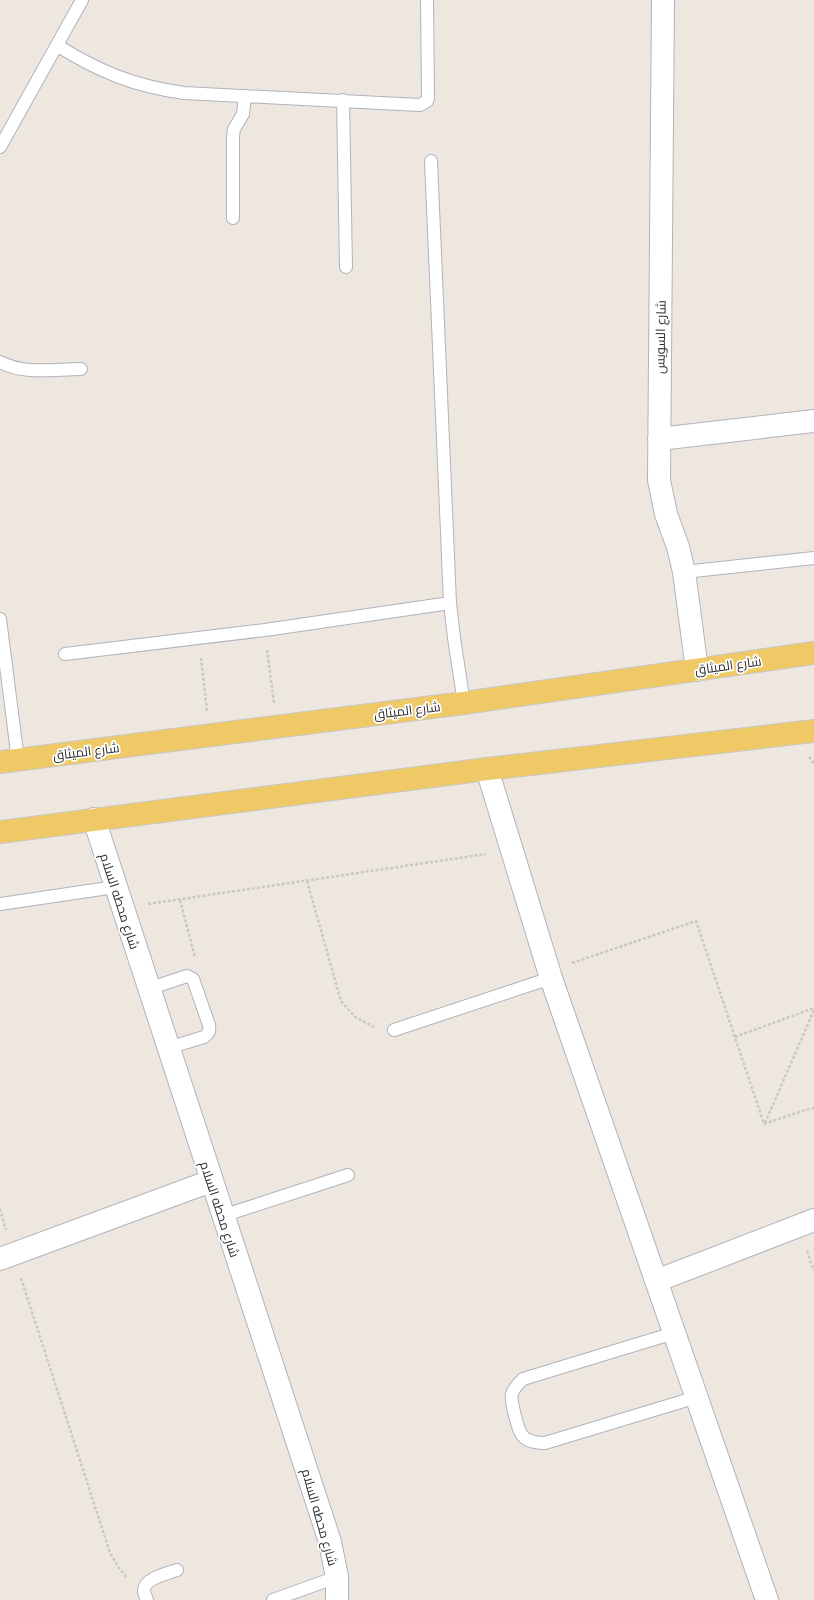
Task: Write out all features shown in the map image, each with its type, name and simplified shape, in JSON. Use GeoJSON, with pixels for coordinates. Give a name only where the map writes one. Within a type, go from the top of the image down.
{"type":"FeatureCollection","features":[{"type":"Feature","properties":{"kind":"main road","name":"شارع الميثاق"},"geometry":{"type":"LineString","coordinates":[[9,761],[464,703],[814,653]]}},
{"type":"Feature","properties":{"kind":"main road"},"geometry":{"type":"LineString","coordinates":[[0,832],[488,769],[814,731]]}},
{"type":"Feature","properties":{"kind":"street","name":"شارع السويس"},"geometry":{"type":"LineString","coordinates":[[664,0],[659,439],[660,480],[666,514],[678,547],[684,572],[697,670]]}},
{"type":"Feature","properties":{"kind":"street"},"geometry":{"type":"LineString","coordinates":[[659,439],[814,421]]}},
{"type":"Feature","properties":{"kind":"street"},"geometry":{"type":"LineString","coordinates":[[488,769],[550,975],[767,1600]]}},
{"type":"Feature","properties":{"kind":"street","name":"شارع محطه السلام"},"geometry":{"type":"LineString","coordinates":[[94,820],[222,1216],[330,1542],[337,1578],[337,1600]]}},
{"type":"Feature","properties":{"kind":"street"},"geometry":{"type":"LineString","coordinates":[[7,1256],[211,1181]]}},
{"type":"Feature","properties":{"kind":"street"},"geometry":{"type":"LineString","coordinates":[[656,1281],[814,1220]]}},
{"type":"Feature","properties":{"kind":"lane"},"geometry":{"type":"LineString","coordinates":[[0,147],[58,46],[82,0]]}},
{"type":"Feature","properties":{"kind":"lane"},"geometry":{"type":"LineString","coordinates":[[58,46],[96,68],[138,84],[184,93],[420,105],[427,101],[428,98],[427,0]]}},
{"type":"Feature","properties":{"kind":"lane"},"geometry":{"type":"LineString","coordinates":[[233,218],[232,137],[234,129],[243,114],[245,96]]}},
{"type":"Feature","properties":{"kind":"lane"},"geometry":{"type":"LineString","coordinates":[[343,100],[346,267]]}},
{"type":"Feature","properties":{"kind":"lane"},"geometry":{"type":"LineString","coordinates":[[431,161],[450,603],[464,703]]}},
{"type":"Feature","properties":{"kind":"lane"},"geometry":{"type":"LineString","coordinates":[[0,362],[14,368],[27,370],[82,368]]}},
{"type":"Feature","properties":{"kind":"lane"},"geometry":{"type":"LineString","coordinates":[[684,572],[814,558]]}},
{"type":"Feature","properties":{"kind":"lane"},"geometry":{"type":"LineString","coordinates":[[64,654],[265,630],[450,603]]}},
{"type":"Feature","properties":{"kind":"lane"},"geometry":{"type":"LineString","coordinates":[[0,619],[9,761]]}},
{"type":"Feature","properties":{"kind":"lane"},"geometry":{"type":"LineString","coordinates":[[0,904],[115,887]]}},
{"type":"Feature","properties":{"kind":"lane"},"geometry":{"type":"LineString","coordinates":[[394,1030],[550,975]]}},
{"type":"Feature","properties":{"kind":"lane"},"geometry":{"type":"LineString","coordinates":[[148,988],[187,976],[193,979],[210,1029],[208,1034],[204,1037],[168,1048]]}},
{"type":"Feature","properties":{"kind":"lane"},"geometry":{"type":"LineString","coordinates":[[222,1216],[348,1175]]}},
{"type":"Feature","properties":{"kind":"lane"},"geometry":{"type":"LineString","coordinates":[[674,1334],[523,1379],[511,1394],[511,1404],[522,1435],[537,1443],[545,1443],[697,1397]]}},
{"type":"Feature","properties":{"kind":"lane"},"geometry":{"type":"LineString","coordinates":[[145,1595],[146,1585],[150,1581],[177,1570]]}},
{"type":"Feature","properties":{"kind":"lane"},"geometry":{"type":"LineString","coordinates":[[273,1600],[337,1578]]}},
{"type":"Feature","properties":{"kind":"path"},"geometry":{"type":"LineString","coordinates":[[265,630],[276,727]]}},
{"type":"Feature","properties":{"kind":"path"},"geometry":{"type":"LineString","coordinates":[[199,638],[210,735]]}},
{"type":"Feature","properties":{"kind":"path"},"geometry":{"type":"LineString","coordinates":[[122,908],[512,850]]}},
{"type":"Feature","properties":{"kind":"path"},"geometry":{"type":"LineString","coordinates":[[307,881],[341,1000],[355,1017],[373,1027],[394,1030]]}},
{"type":"Feature","properties":{"kind":"path"},"geometry":{"type":"LineString","coordinates":[[180,900],[196,958],[193,979]]}},
{"type":"Feature","properties":{"kind":"path"},"geometry":{"type":"LineString","coordinates":[[550,975],[696,921],[764,1124]]}},
{"type":"Feature","properties":{"kind":"path"},"geometry":{"type":"LineString","coordinates":[[735,1037],[814,1009]]}},
{"type":"Feature","properties":{"kind":"path"},"geometry":{"type":"LineString","coordinates":[[764,1124],[814,1009]]}},
{"type":"Feature","properties":{"kind":"path"},"geometry":{"type":"LineString","coordinates":[[764,1124],[814,1108]]}},
{"type":"Feature","properties":{"kind":"path"},"geometry":{"type":"LineString","coordinates":[[7,1256],[110,1553],[118,1568],[145,1595]]}}]}
